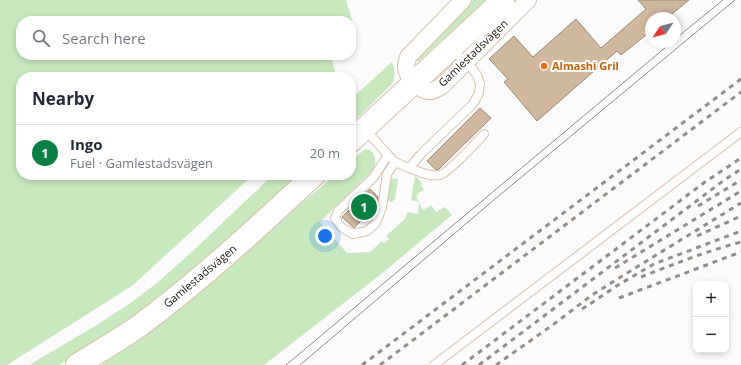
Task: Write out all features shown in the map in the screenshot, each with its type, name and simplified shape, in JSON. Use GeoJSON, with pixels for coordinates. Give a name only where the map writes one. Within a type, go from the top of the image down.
{"type":"FeatureCollection","features":[{"type":"Feature","properties":{"kind":"street"},"geometry":{"type":"LineString","coordinates":[[414,83],[407,71],[406,66],[408,58],[463,0]]}},
{"type":"Feature","properties":{"kind":"street","name":"Gamlestadsvägen"},"geometry":{"type":"LineString","coordinates":[[458,56],[503,0]]}},
{"type":"Feature","properties":{"kind":"street","name":"Gamlestadsvägen"},"geometry":{"type":"LineString","coordinates":[[358,135],[414,83],[458,56],[528,0]]}},
{"type":"Feature","properties":{"kind":"street","name":"Gamlestadsvägen"},"geometry":{"type":"LineString","coordinates":[[78,365],[138,326],[180,294],[219,261],[308,180]]}},
{"type":"Feature","properties":{"kind":"lane"},"geometry":{"type":"LineString","coordinates":[[409,168],[422,153],[473,104],[479,93],[480,84],[477,76],[458,56]]}},
{"type":"Feature","properties":{"kind":"lane"},"geometry":{"type":"LineString","coordinates":[[434,365],[741,132]]}},
{"type":"Feature","properties":{"kind":"lane"},"geometry":{"type":"LineString","coordinates":[[358,135],[388,155],[395,162],[420,172],[440,175],[468,152],[484,134]]}},
{"type":"Feature","properties":{"kind":"lane"},"geometry":{"type":"LineString","coordinates":[[388,155],[373,178],[338,211],[335,218],[341,227],[353,234],[367,231],[374,225],[382,208],[387,174],[395,162]]}},
{"type":"Feature","properties":{"kind":"green space"},"geometry":{"type":"Polygon","coordinates":[[[0,0],[346,0],[351,16],[16,16],[16,60],[332,60],[335,72],[16,72],[16,180],[248,180],[132,286],[7,365],[0,365],[0,0]]]}},
{"type":"Feature","properties":{"kind":"green space"},"geometry":{"type":"Polygon","coordinates":[[[473,0],[486,0],[419,61],[416,61],[416,59],[473,0]]]}},
{"type":"Feature","properties":{"kind":"green space"},"geometry":{"type":"Polygon","coordinates":[[[392,62],[395,73],[392,84],[356,119],[356,94],[392,62]]]}},
{"type":"Feature","properties":{"kind":"green space"},"geometry":{"type":"Polygon","coordinates":[[[368,149],[373,153],[375,164],[373,170],[320,222],[347,253],[370,252],[382,241],[384,243],[389,239],[386,236],[405,219],[407,212],[418,214],[419,202],[424,210],[431,205],[436,212],[445,207],[452,215],[380,275],[264,365],[101,365],[127,346],[242,253],[329,180],[356,180],[356,157],[364,150],[368,149]]]}},
{"type":"Feature","properties":{"kind":"green space"},"geometry":{"type":"Polygon","coordinates":[[[415,175],[421,182],[424,190],[417,196],[419,202],[411,200],[415,175]]]}},
{"type":"Feature","properties":{"kind":"green space"},"geometry":{"type":"Polygon","coordinates":[[[391,178],[398,179],[395,199],[390,202],[388,199],[391,178]]]}},
{"type":"Feature","properties":{"kind":"green space"},"geometry":{"type":"Polygon","coordinates":[[[268,180],[292,180],[180,282],[141,311],[59,365],[29,365],[129,304],[157,283],[268,180]]]}},
{"type":"Feature","properties":{"kind":"building"},"geometry":{"type":"Polygon","coordinates":[[[638,0],[689,0],[674,12],[645,12],[645,36],[621,55],[617,51],[537,121],[504,82],[508,79],[489,59],[514,36],[533,57],[576,19],[601,48],[646,9],[638,0]]]}},
{"type":"Feature","properties":{"kind":"building"},"geometry":{"type":"Polygon","coordinates":[[[480,108],[491,118],[439,169],[436,170],[427,161],[480,108]]]}},
{"type":"Feature","properties":{"kind":"building"},"geometry":{"type":"Polygon","coordinates":[[[370,189],[378,197],[377,205],[354,228],[342,217],[370,189]]]}},
{"type":"Feature","properties":{"kind":"tram line"},"geometry":{"type":"LineString","coordinates":[[681,34],[723,0]]}},
{"type":"Feature","properties":{"kind":"tram line"},"geometry":{"type":"LineString","coordinates":[[300,365],[495,199],[735,0]]}},
{"type":"Feature","properties":{"kind":"tram line"},"geometry":{"type":"LineString","coordinates":[[286,365],[665,48]]}},
{"type":"Feature","properties":{"kind":"railway"},"geometry":{"type":"LineString","coordinates":[[362,365],[741,79]]}},
{"type":"Feature","properties":{"kind":"railway"},"geometry":{"type":"LineString","coordinates":[[380,365],[741,92]]}},
{"type":"Feature","properties":{"kind":"railway"},"geometry":{"type":"LineString","coordinates":[[462,365],[705,182],[741,158]]}},
{"type":"Feature","properties":{"kind":"railway"},"geometry":{"type":"LineString","coordinates":[[479,365],[741,169]]}},
{"type":"Feature","properties":{"kind":"railway"},"geometry":{"type":"LineString","coordinates":[[698,206],[741,180]]}},
{"type":"Feature","properties":{"kind":"railway"},"geometry":{"type":"LineString","coordinates":[[615,268],[741,191]]}},
{"type":"Feature","properties":{"kind":"railway"},"geometry":{"type":"LineString","coordinates":[[496,365],[592,295],[741,203]]}},
{"type":"Feature","properties":{"kind":"railway"},"geometry":{"type":"LineString","coordinates":[[697,236],[741,216]]}},
{"type":"Feature","properties":{"kind":"railway"},"geometry":{"type":"LineString","coordinates":[[582,309],[618,285],[654,264],[741,231]]}},
{"type":"Feature","properties":{"kind":"railway"},"geometry":{"type":"LineString","coordinates":[[641,277],[703,254],[741,242]]}},
{"type":"Feature","properties":{"kind":"railway"},"geometry":{"type":"LineString","coordinates":[[619,298],[741,252]]}},
{"type":"Feature","properties":{"kind":"place","name":"Almashi Gril"},"geometry":{"type":"Point","coordinates":[544,66]}},
{"type":"Feature","properties":{"kind":"place","name":"Ingo"},"geometry":{"type":"Point","coordinates":[364,207]}}]}
